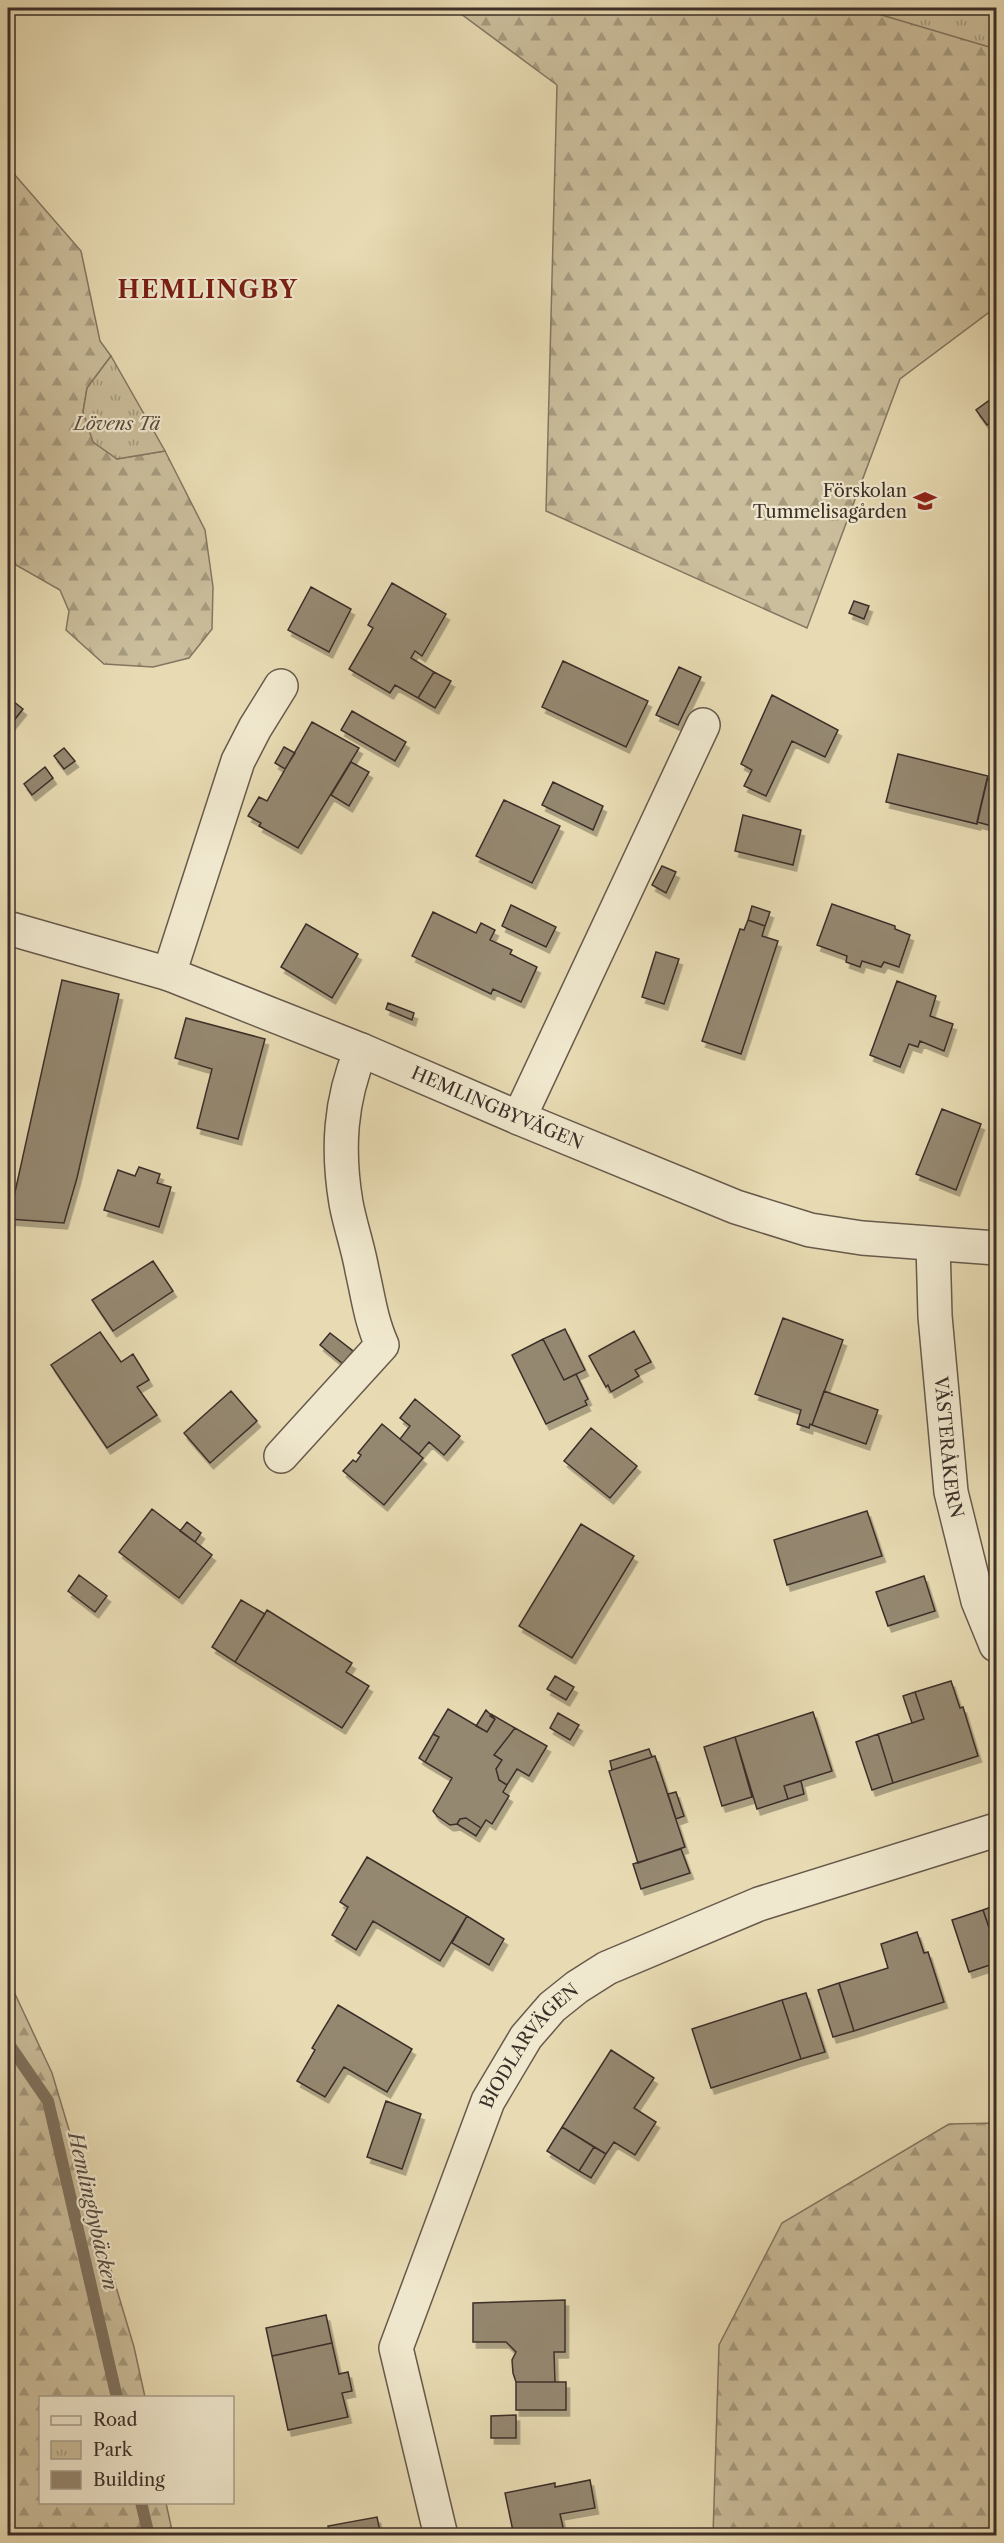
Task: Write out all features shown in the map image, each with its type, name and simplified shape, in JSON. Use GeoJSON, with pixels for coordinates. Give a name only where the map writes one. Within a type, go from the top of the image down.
{"type":"FeatureCollection","features":[{"type":"Feature","properties":{"kind":"street"},"geometry":{"type":"LineString","coordinates":[[169,974],[238,761],[281,686]]}},
{"type":"Feature","properties":{"kind":"street"},"geometry":{"type":"LineString","coordinates":[[519,1118],[703,725]]}},
{"type":"Feature","properties":{"kind":"street","name":"HEMLINGBYVÄGEN"},"geometry":{"type":"LineString","coordinates":[[8,928],[169,974],[361,1050],[736,1207],[810,1230],[862,1238],[996,1248]]}},
{"type":"Feature","properties":{"kind":"street"},"geometry":{"type":"LineString","coordinates":[[280,1456],[382,1345],[370,1314],[346,1204],[342,1161],[343,1110],[349,1079],[361,1050]]}},
{"type":"Feature","properties":{"kind":"street","name":"VÄSTERÅKERN"},"geometry":{"type":"LineString","coordinates":[[933,1244],[935,1316],[951,1492],[978,1601],[996,1645]]}},
{"type":"Feature","properties":{"kind":"street","name":"BIODLARVÄGEN"},"geometry":{"type":"LineString","coordinates":[[441,2535],[396,2348],[488,2101],[526,2037],[552,2007],[577,1987],[607,1968],[759,1904],[996,1830]]}},
{"type":"Feature","properties":{"kind":"green space"},"geometry":{"type":"Polygon","coordinates":[[[453,8],[996,8],[996,307],[900,379],[807,628],[546,511],[557,85],[453,8]]]}},
{"type":"Feature","properties":{"kind":"green space"},"geometry":{"type":"Polygon","coordinates":[[[858,8],[996,8],[996,49],[858,8]]]}},
{"type":"Feature","properties":{"kind":"green space"},"geometry":{"type":"Polygon","coordinates":[[[8,167],[81,251],[100,341],[111,356],[87,388],[83,412],[117,459],[165,451],[205,530],[213,587],[212,629],[189,658],[153,667],[104,664],[66,630],[69,611],[60,590],[16,565],[8,539],[8,167]]]}},
{"type":"Feature","properties":{"kind":"green space","name":"Lövens Tä"},"geometry":{"type":"Polygon","coordinates":[[[111,356],[165,451],[117,459],[93,442],[83,412],[87,388],[111,356]]]}},
{"type":"Feature","properties":{"kind":"green space"},"geometry":{"type":"Polygon","coordinates":[[[8,1979],[52,2073],[134,2347],[145,2396],[39,2396],[39,2504],[166,2504],[173,2535],[8,2535],[8,1979]]]}},
{"type":"Feature","properties":{"kind":"green space"},"geometry":{"type":"Polygon","coordinates":[[[996,2123],[996,2535],[713,2535],[719,2345],[782,2223],[949,2124],[996,2123]]]}},
{"type":"Feature","properties":{"kind":"building"},"geometry":{"type":"Polygon","coordinates":[[[991,399],[996,406],[996,418],[987,425],[976,410],[991,399]]]}},
{"type":"Feature","properties":{"kind":"building"},"geometry":{"type":"Polygon","coordinates":[[[392,583],[446,614],[422,656],[415,651],[411,658],[434,672],[418,698],[395,685],[390,693],[349,669],[373,628],[368,625],[392,583]]]}},
{"type":"Feature","properties":{"kind":"building"},"geometry":{"type":"Polygon","coordinates":[[[311,587],[351,609],[329,652],[288,630],[311,587]]]}},
{"type":"Feature","properties":{"kind":"building"},"geometry":{"type":"Polygon","coordinates":[[[854,601],[869,606],[864,619],[849,613],[854,601]]]}},
{"type":"Feature","properties":{"kind":"building"},"geometry":{"type":"Polygon","coordinates":[[[563,661],[648,701],[626,747],[542,707],[563,661]]]}},
{"type":"Feature","properties":{"kind":"building"},"geometry":{"type":"Polygon","coordinates":[[[679,667],[701,677],[678,725],[656,715],[679,667]]]}},
{"type":"Feature","properties":{"kind":"building"},"geometry":{"type":"Polygon","coordinates":[[[434,672],[451,681],[435,708],[418,698],[434,672]]]}},
{"type":"Feature","properties":{"kind":"building"},"geometry":{"type":"Polygon","coordinates":[[[772,695],[838,730],[825,757],[792,741],[766,796],[744,786],[752,770],[741,764],[772,695]]]}},
{"type":"Feature","properties":{"kind":"building"},"geometry":{"type":"Polygon","coordinates":[[[8,697],[23,709],[8,728],[8,697]]]}},
{"type":"Feature","properties":{"kind":"building"},"geometry":{"type":"Polygon","coordinates":[[[352,711],[406,742],[395,761],[341,730],[352,711]]]}},
{"type":"Feature","properties":{"kind":"building"},"geometry":{"type":"Polygon","coordinates":[[[312,722],[359,748],[298,848],[259,826],[261,823],[248,816],[259,797],[267,801],[312,722]]]}},
{"type":"Feature","properties":{"kind":"building"},"geometry":{"type":"Polygon","coordinates":[[[284,747],[295,753],[285,769],[275,763],[284,747]]]}},
{"type":"Feature","properties":{"kind":"building"},"geometry":{"type":"Polygon","coordinates":[[[64,748],[75,761],[64,769],[54,756],[64,748]]]}},
{"type":"Feature","properties":{"kind":"building"},"geometry":{"type":"Polygon","coordinates":[[[898,754],[988,776],[977,824],[886,802],[898,754]]]}},
{"type":"Feature","properties":{"kind":"building"},"geometry":{"type":"Polygon","coordinates":[[[351,762],[369,772],[349,806],[331,795],[351,762]]]}},
{"type":"Feature","properties":{"kind":"building"},"geometry":{"type":"Polygon","coordinates":[[[45,767],[53,778],[32,795],[24,784],[45,767]]]}},
{"type":"Feature","properties":{"kind":"building"},"geometry":{"type":"Polygon","coordinates":[[[987,779],[996,781],[996,806],[992,826],[977,822],[987,779]]]}},
{"type":"Feature","properties":{"kind":"building"},"geometry":{"type":"Polygon","coordinates":[[[553,782],[603,806],[593,830],[542,805],[553,782]]]}},
{"type":"Feature","properties":{"kind":"building"},"geometry":{"type":"Polygon","coordinates":[[[504,800],[560,826],[532,883],[476,856],[504,800]]]}},
{"type":"Feature","properties":{"kind":"building"},"geometry":{"type":"Polygon","coordinates":[[[743,815],[801,830],[793,865],[735,851],[743,815]]]}},
{"type":"Feature","properties":{"kind":"building"},"geometry":{"type":"Polygon","coordinates":[[[662,866],[676,872],[666,893],[652,885],[662,866]]]}},
{"type":"Feature","properties":{"kind":"building"},"geometry":{"type":"Polygon","coordinates":[[[832,904],[895,926],[895,929],[910,935],[899,967],[884,962],[881,967],[862,961],[860,967],[846,962],[847,956],[817,945],[832,904]]]}},
{"type":"Feature","properties":{"kind":"building"},"geometry":{"type":"Polygon","coordinates":[[[511,905],[556,927],[546,947],[502,926],[511,905]]]}},
{"type":"Feature","properties":{"kind":"building"},"geometry":{"type":"Polygon","coordinates":[[[752,906],[770,912],[765,926],[748,920],[752,906]]]}},
{"type":"Feature","properties":{"kind":"building"},"geometry":{"type":"Polygon","coordinates":[[[433,912],[476,933],[481,923],[495,930],[490,940],[512,950],[510,954],[537,967],[521,1002],[493,989],[491,994],[412,956],[433,912]]]}},
{"type":"Feature","properties":{"kind":"building"},"geometry":{"type":"Polygon","coordinates":[[[748,920],[765,926],[762,936],[778,941],[741,1054],[702,1041],[740,929],[744,930],[748,920]]]}},
{"type":"Feature","properties":{"kind":"building"},"geometry":{"type":"Polygon","coordinates":[[[306,924],[358,954],[332,998],[281,967],[306,924]]]}},
{"type":"Feature","properties":{"kind":"building"},"geometry":{"type":"Polygon","coordinates":[[[656,952],[679,959],[664,1004],[642,997],[656,952]]]}},
{"type":"Feature","properties":{"kind":"building"},"geometry":{"type":"Polygon","coordinates":[[[62,980],[119,994],[77,1178],[64,1223],[9,1219],[62,980]]]}},
{"type":"Feature","properties":{"kind":"building"},"geometry":{"type":"Polygon","coordinates":[[[897,981],[936,996],[930,1016],[953,1024],[944,1051],[920,1041],[918,1047],[909,1044],[900,1067],[870,1055],[897,981]]]}},
{"type":"Feature","properties":{"kind":"building"},"geometry":{"type":"Polygon","coordinates":[[[388,1003],[414,1013],[412,1020],[386,1009],[388,1003]]]}},
{"type":"Feature","properties":{"kind":"building"},"geometry":{"type":"Polygon","coordinates":[[[186,1018],[265,1039],[238,1139],[197,1128],[212,1069],[175,1058],[186,1018]]]}},
{"type":"Feature","properties":{"kind":"building"},"geometry":{"type":"Polygon","coordinates":[[[942,1109],[981,1124],[956,1190],[916,1174],[942,1109]]]}},
{"type":"Feature","properties":{"kind":"building"},"geometry":{"type":"Polygon","coordinates":[[[139,1167],[160,1174],[157,1183],[171,1187],[159,1227],[104,1210],[118,1170],[135,1176],[139,1167]]]}},
{"type":"Feature","properties":{"kind":"building"},"geometry":{"type":"Polygon","coordinates":[[[153,1261],[173,1291],[113,1331],[92,1300],[153,1261]]]}},
{"type":"Feature","properties":{"kind":"building"},"geometry":{"type":"Polygon","coordinates":[[[783,1318],[843,1340],[809,1428],[797,1424],[801,1410],[755,1394],[783,1318]]]}},
{"type":"Feature","properties":{"kind":"building"},"geometry":{"type":"Polygon","coordinates":[[[565,1329],[585,1370],[564,1380],[543,1339],[565,1329]]]}},
{"type":"Feature","properties":{"kind":"building"},"geometry":{"type":"Polygon","coordinates":[[[634,1331],[651,1362],[635,1370],[639,1376],[611,1392],[589,1356],[634,1331]]]}},
{"type":"Feature","properties":{"kind":"building"},"geometry":{"type":"Polygon","coordinates":[[[100,1332],[121,1362],[133,1354],[149,1380],[137,1387],[157,1415],[107,1448],[51,1365],[100,1332]]]}},
{"type":"Feature","properties":{"kind":"building"},"geometry":{"type":"Polygon","coordinates":[[[330,1333],[353,1351],[343,1364],[320,1345],[330,1333]]]}},
{"type":"Feature","properties":{"kind":"building"},"geometry":{"type":"Polygon","coordinates":[[[543,1339],[564,1380],[576,1374],[588,1399],[585,1401],[587,1405],[546,1424],[512,1355],[543,1339]]]}},
{"type":"Feature","properties":{"kind":"building"},"geometry":{"type":"Polygon","coordinates":[[[231,1391],[257,1421],[210,1463],[184,1433],[231,1391]]]}},
{"type":"Feature","properties":{"kind":"building"},"geometry":{"type":"Polygon","coordinates":[[[824,1391],[878,1410],[866,1444],[812,1425],[824,1391]]]}},
{"type":"Feature","properties":{"kind":"building"},"geometry":{"type":"Polygon","coordinates":[[[415,1399],[460,1436],[444,1455],[429,1442],[419,1454],[400,1439],[410,1426],[400,1418],[415,1399]]]}},
{"type":"Feature","properties":{"kind":"building"},"geometry":{"type":"Polygon","coordinates":[[[382,1424],[423,1458],[384,1505],[343,1471],[353,1460],[356,1462],[361,1455],[358,1453],[382,1424]]]}},
{"type":"Feature","properties":{"kind":"building"},"geometry":{"type":"Polygon","coordinates":[[[591,1428],[637,1466],[610,1498],[564,1461],[591,1428]]]}},
{"type":"Feature","properties":{"kind":"building"},"geometry":{"type":"Polygon","coordinates":[[[152,1509],[212,1555],[179,1598],[119,1552],[152,1509]]]}},
{"type":"Feature","properties":{"kind":"building"},"geometry":{"type":"Polygon","coordinates":[[[867,1511],[882,1556],[787,1585],[774,1540],[867,1511]]]}},
{"type":"Feature","properties":{"kind":"building"},"geometry":{"type":"Polygon","coordinates":[[[187,1522],[201,1533],[195,1542],[180,1531],[187,1522]]]}},
{"type":"Feature","properties":{"kind":"building"},"geometry":{"type":"Polygon","coordinates":[[[581,1524],[634,1556],[572,1658],[519,1626],[581,1524]]]}},
{"type":"Feature","properties":{"kind":"building"},"geometry":{"type":"Polygon","coordinates":[[[79,1575],[107,1596],[95,1612],[68,1591],[79,1575]]]}},
{"type":"Feature","properties":{"kind":"building"},"geometry":{"type":"Polygon","coordinates":[[[924,1576],[935,1611],[888,1626],[876,1592],[924,1576]]]}},
{"type":"Feature","properties":{"kind":"building"},"geometry":{"type":"Polygon","coordinates":[[[241,1600],[265,1614],[235,1662],[212,1647],[241,1600]]]}},
{"type":"Feature","properties":{"kind":"building"},"geometry":{"type":"Polygon","coordinates":[[[267,1610],[352,1663],[346,1672],[369,1686],[342,1728],[235,1662],[267,1610]]]}},
{"type":"Feature","properties":{"kind":"building"},"geometry":{"type":"Polygon","coordinates":[[[555,1676],[574,1687],[566,1700],[547,1689],[555,1676]]]}},
{"type":"Feature","properties":{"kind":"building"},"geometry":{"type":"Polygon","coordinates":[[[951,1681],[960,1708],[963,1707],[978,1756],[893,1783],[878,1734],[924,1719],[915,1692],[951,1681]]]}},
{"type":"Feature","properties":{"kind":"building"},"geometry":{"type":"Polygon","coordinates":[[[915,1692],[924,1719],[912,1723],[903,1696],[915,1692]]]}},
{"type":"Feature","properties":{"kind":"building"},"geometry":{"type":"Polygon","coordinates":[[[448,1709],[487,1732],[495,1719],[490,1716],[491,1714],[515,1728],[494,1755],[502,1760],[496,1769],[499,1780],[507,1785],[503,1792],[509,1796],[492,1824],[486,1820],[481,1828],[466,1818],[460,1819],[457,1824],[450,1825],[433,1811],[452,1778],[425,1762],[439,1737],[433,1734],[448,1709]]]}},
{"type":"Feature","properties":{"kind":"building"},"geometry":{"type":"Polygon","coordinates":[[[486,1710],[495,1719],[487,1732],[476,1726],[486,1710]]]}},
{"type":"Feature","properties":{"kind":"building"},"geometry":{"type":"Polygon","coordinates":[[[813,1712],[832,1771],[784,1786],[788,1799],[757,1809],[735,1737],[813,1712]]]}},
{"type":"Feature","properties":{"kind":"building"},"geometry":{"type":"Polygon","coordinates":[[[558,1713],[579,1725],[570,1740],[550,1728],[558,1713]]]}},
{"type":"Feature","properties":{"kind":"building"},"geometry":{"type":"Polygon","coordinates":[[[515,1728],[547,1746],[529,1776],[517,1769],[507,1785],[499,1780],[496,1769],[502,1760],[494,1755],[515,1728]]]}},
{"type":"Feature","properties":{"kind":"building"},"geometry":{"type":"Polygon","coordinates":[[[433,1734],[439,1737],[425,1762],[419,1758],[433,1734]]]}},
{"type":"Feature","properties":{"kind":"building"},"geometry":{"type":"Polygon","coordinates":[[[878,1734],[893,1783],[872,1790],[856,1742],[878,1734]]]}},
{"type":"Feature","properties":{"kind":"building"},"geometry":{"type":"Polygon","coordinates":[[[735,1737],[752,1797],[722,1806],[704,1747],[735,1737]]]}},
{"type":"Feature","properties":{"kind":"building"},"geometry":{"type":"Polygon","coordinates":[[[649,1749],[652,1757],[612,1770],[610,1761],[649,1749]]]}},
{"type":"Feature","properties":{"kind":"building"},"geometry":{"type":"Polygon","coordinates":[[[655,1756],[685,1847],[638,1863],[609,1771],[655,1756]]]}},
{"type":"Feature","properties":{"kind":"building"},"geometry":{"type":"Polygon","coordinates":[[[801,1781],[804,1794],[788,1799],[784,1786],[801,1781]]]}},
{"type":"Feature","properties":{"kind":"building"},"geometry":{"type":"Polygon","coordinates":[[[676,1792],[684,1816],[676,1819],[668,1794],[676,1792]]]}},
{"type":"Feature","properties":{"kind":"building"},"geometry":{"type":"Polygon","coordinates":[[[466,1818],[481,1828],[476,1836],[457,1824],[460,1819],[466,1818]]]}},
{"type":"Feature","properties":{"kind":"building"},"geometry":{"type":"Polygon","coordinates":[[[681,1849],[690,1873],[641,1889],[633,1864],[681,1849]]]}},
{"type":"Feature","properties":{"kind":"building"},"geometry":{"type":"Polygon","coordinates":[[[367,1857],[467,1916],[440,1961],[373,1921],[356,1950],[332,1935],[348,1907],[340,1902],[367,1857]]]}},
{"type":"Feature","properties":{"kind":"building"},"geometry":{"type":"Polygon","coordinates":[[[996,1905],[996,1948],[983,1910],[996,1905]]]}},
{"type":"Feature","properties":{"kind":"building"},"geometry":{"type":"Polygon","coordinates":[[[983,1910],[996,1948],[996,1963],[969,1972],[952,1920],[983,1910]]]}},
{"type":"Feature","properties":{"kind":"building"},"geometry":{"type":"Polygon","coordinates":[[[467,1916],[504,1939],[489,1965],[452,1943],[467,1916]]]}},
{"type":"Feature","properties":{"kind":"building"},"geometry":{"type":"Polygon","coordinates":[[[917,1932],[924,1953],[928,1952],[944,2002],[854,2031],[839,1983],[888,1968],[881,1944],[917,1932]]]}},
{"type":"Feature","properties":{"kind":"building"},"geometry":{"type":"Polygon","coordinates":[[[839,1983],[854,2031],[833,2037],[818,1990],[839,1983]]]}},
{"type":"Feature","properties":{"kind":"building"},"geometry":{"type":"Polygon","coordinates":[[[806,1993],[825,2052],[801,2059],[782,2000],[806,1993]]]}},
{"type":"Feature","properties":{"kind":"building"},"geometry":{"type":"Polygon","coordinates":[[[782,2000],[801,2059],[711,2088],[692,2029],[782,2000]]]}},
{"type":"Feature","properties":{"kind":"building"},"geometry":{"type":"Polygon","coordinates":[[[338,2005],[412,2049],[387,2092],[344,2067],[325,2097],[297,2081],[315,2050],[312,2048],[338,2005]]]}},
{"type":"Feature","properties":{"kind":"building"},"geometry":{"type":"Polygon","coordinates":[[[611,2050],[654,2078],[634,2108],[656,2122],[635,2155],[614,2142],[606,2154],[562,2127],[611,2050]]]}},
{"type":"Feature","properties":{"kind":"building"},"geometry":{"type":"Polygon","coordinates":[[[386,2101],[421,2114],[402,2169],[367,2157],[386,2101]]]}},
{"type":"Feature","properties":{"kind":"building"},"geometry":{"type":"Polygon","coordinates":[[[562,2127],[594,2147],[579,2171],[547,2151],[562,2127]]]}},
{"type":"Feature","properties":{"kind":"building"},"geometry":{"type":"Polygon","coordinates":[[[594,2147],[606,2154],[591,2178],[579,2171],[594,2147]]]}},
{"type":"Feature","properties":{"kind":"building"},"geometry":{"type":"Polygon","coordinates":[[[565,2300],[565,2352],[554,2352],[555,2382],[516,2382],[512,2360],[516,2352],[506,2342],[473,2342],[473,2303],[565,2300]]]}},
{"type":"Feature","properties":{"kind":"building"},"geometry":{"type":"Polygon","coordinates":[[[326,2315],[332,2343],[272,2356],[266,2328],[326,2315]]]}},
{"type":"Feature","properties":{"kind":"building"},"geometry":{"type":"Polygon","coordinates":[[[332,2343],[339,2374],[348,2372],[352,2391],[342,2393],[348,2417],[288,2430],[272,2356],[332,2343]]]}},
{"type":"Feature","properties":{"kind":"building"},"geometry":{"type":"Polygon","coordinates":[[[516,2382],[566,2382],[566,2410],[516,2410],[516,2382]]]}},
{"type":"Feature","properties":{"kind":"building"},"geometry":{"type":"Polygon","coordinates":[[[516,2415],[516,2438],[491,2438],[491,2416],[516,2415]]]}},
{"type":"Feature","properties":{"kind":"building"},"geometry":{"type":"Polygon","coordinates":[[[590,2480],[595,2508],[560,2514],[565,2536],[514,2536],[505,2493],[555,2483],[555,2487],[590,2480]]]}},
{"type":"Feature","properties":{"kind":"building"},"geometry":{"type":"Polygon","coordinates":[[[377,2517],[381,2536],[301,2536],[329,2530],[328,2526],[377,2517]]]}},
{"type":"Feature","properties":{"kind":"waterway","name":"Hemlingbybäcken"},"geometry":{"type":"LineString","coordinates":[[8,2043],[48,2101],[117,2396]]}},
{"type":"Feature","properties":{"kind":"waterway","name":"Hemlingbybäcken"},"geometry":{"type":"LineString","coordinates":[[141,2504],[149,2536]]}},
{"type":"Feature","properties":{"kind":"place","name":"Förskolan Tummelisagården"},"geometry":{"type":"Point","coordinates":[925,501]}},
{"type":"Feature","properties":{"kind":"district","name":"HEMLINGBY"},"geometry":{"type":"Point","coordinates":[208,290]}}]}
